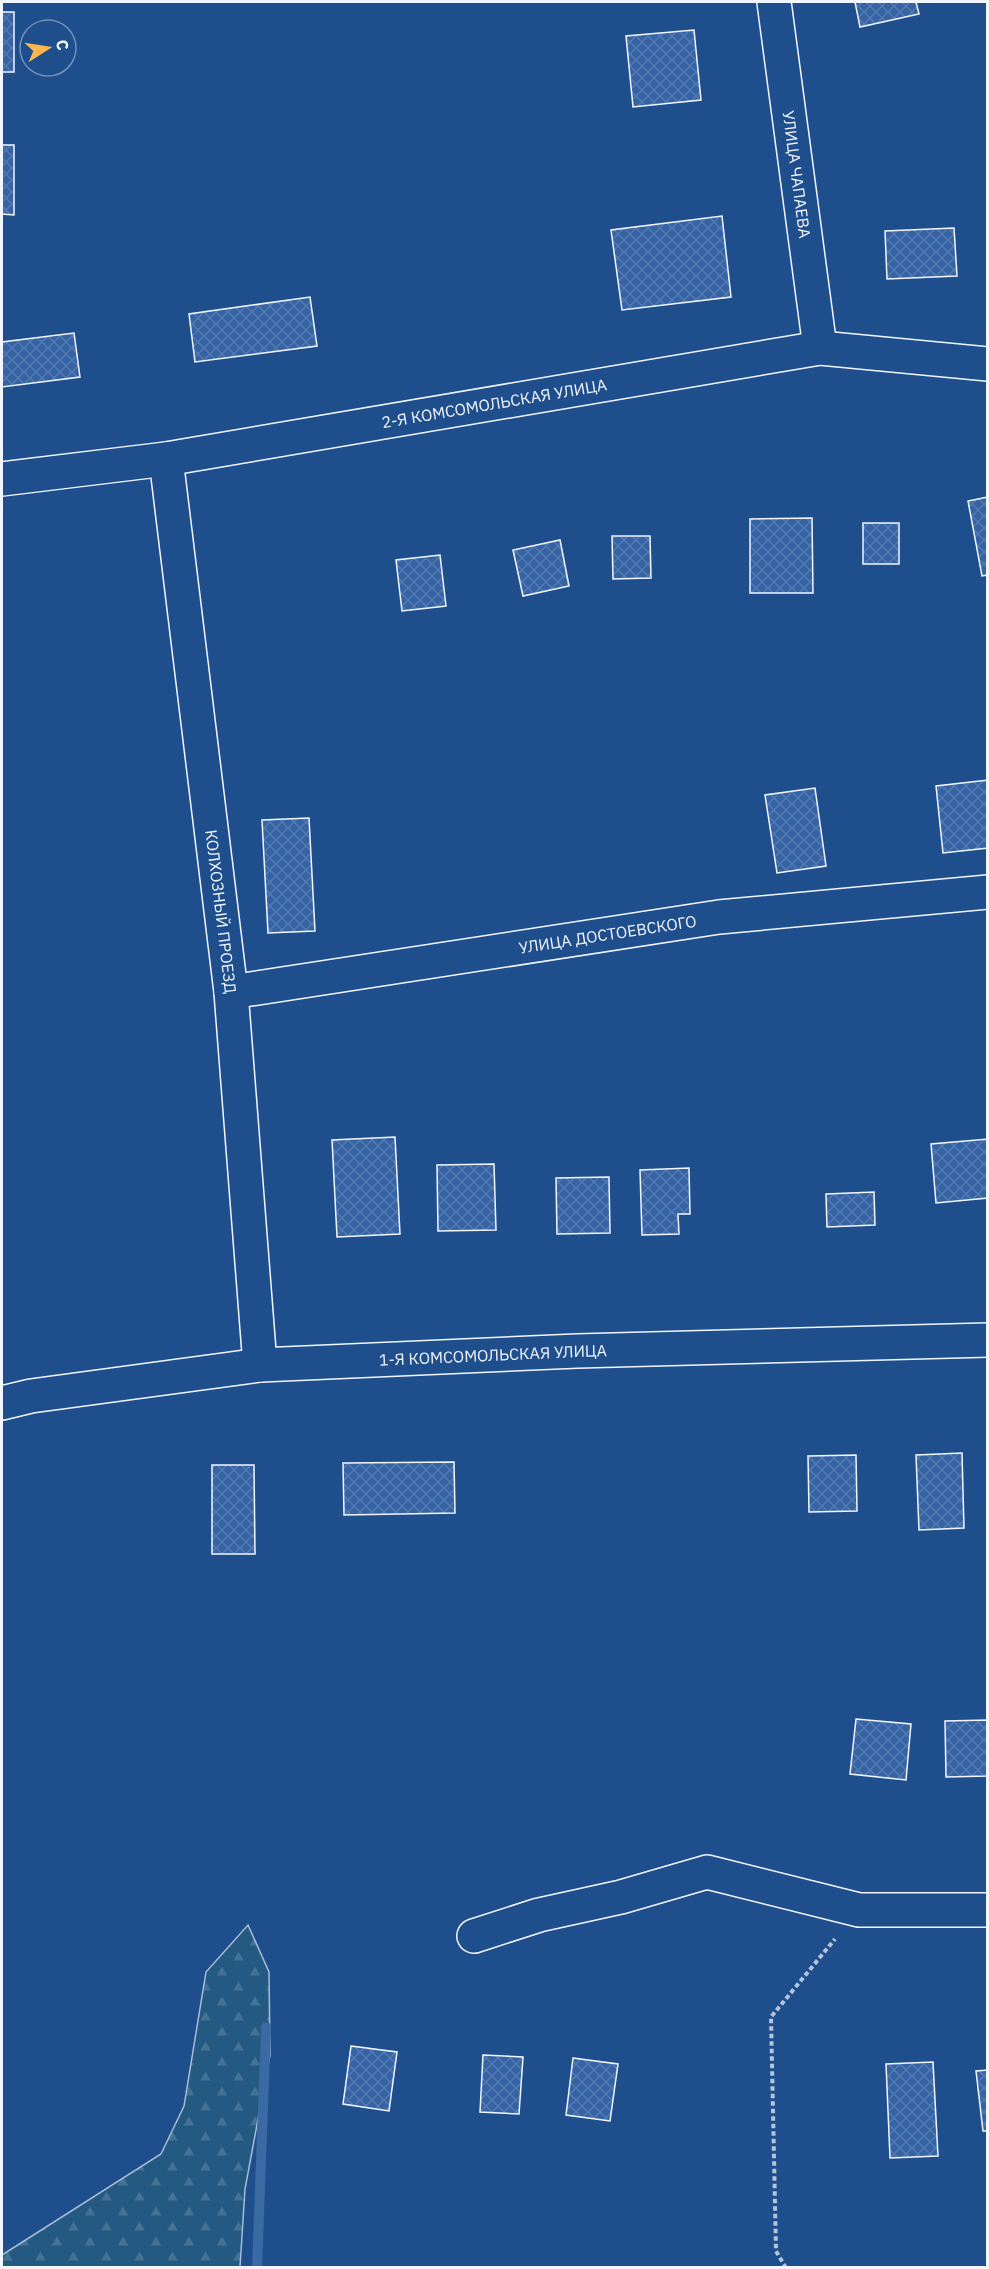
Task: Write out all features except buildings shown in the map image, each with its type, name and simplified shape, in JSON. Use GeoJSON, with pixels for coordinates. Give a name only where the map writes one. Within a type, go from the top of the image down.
{"type":"FeatureCollection","features":[{"type":"Feature","properties":{"kind":"street","name":"УЛИЦА ЧАПАЕВА"},"geometry":{"type":"LineString","coordinates":[[774,2],[820,348]]}},
{"type":"Feature","properties":{"kind":"street","name":"2-Я КОМСОМОЛЬСКАЯ УЛИЦА"},"geometry":{"type":"LineString","coordinates":[[2,479],[166,459],[820,348],[987,364]]}},
{"type":"Feature","properties":{"kind":"street","name":"КОЛХОЗНЫЙ ПРОЕЗД"},"geometry":{"type":"LineString","coordinates":[[166,459],[231,992],[260,1365]]}},
{"type":"Feature","properties":{"kind":"street","name":"УЛИЦА ДОСТОЕВСКОГО"},"geometry":{"type":"LineString","coordinates":[[231,992],[719,917],[987,892]]}},
{"type":"Feature","properties":{"kind":"street","name":"1-Я КОМСОМОЛЬСКАЯ УЛИЦА"},"geometry":{"type":"LineString","coordinates":[[2,1403],[31,1396],[260,1365],[577,1351],[987,1340]]}},
{"type":"Feature","properties":{"kind":"street"},"geometry":{"type":"LineString","coordinates":[[474,1936],[539,1915],[621,1897],[707,1872],[859,1910],[987,1910]]}},
{"type":"Feature","properties":{"kind":"path"},"geometry":{"type":"LineString","coordinates":[[786,2268],[776,2251],[771,2017],[859,1910]]}},
{"type":"Feature","properties":{"kind":"green space"},"geometry":{"type":"Polygon","coordinates":[[[248,1925],[269,1972],[270,2055],[245,2189],[240,2267],[2,2267],[2,2255],[161,2154],[184,2106],[206,1972],[248,1925]]]}},
{"type":"Feature","properties":{"kind":"waterway"},"geometry":{"type":"LineString","coordinates":[[257,2268],[266,2027]]}}]}
